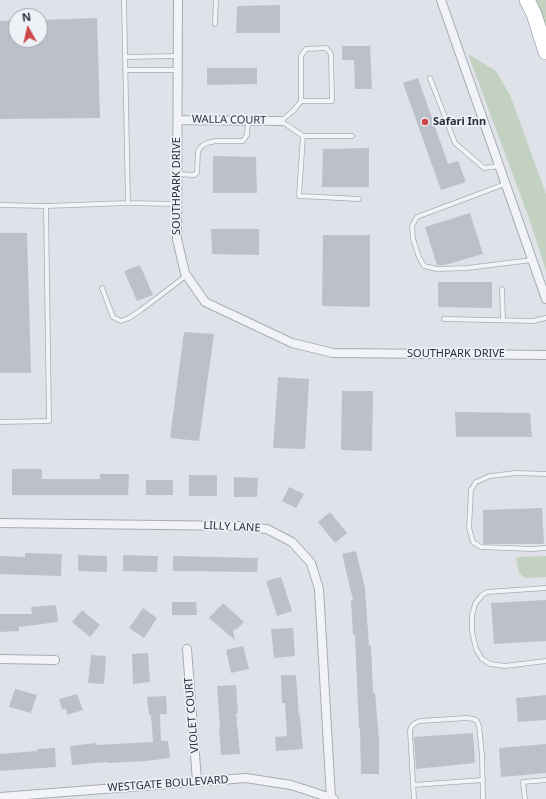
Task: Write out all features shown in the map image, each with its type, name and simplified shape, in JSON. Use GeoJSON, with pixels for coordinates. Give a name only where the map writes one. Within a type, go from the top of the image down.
{"type":"FeatureCollection","features":[{"type":"Feature","properties":{"kind":"highway"},"geometry":{"type":"LineString","coordinates":[[527,0],[534,14],[546,52]]}},
{"type":"Feature","properties":{"kind":"street","name":"SOUTHPARK DRIVE"},"geometry":{"type":"LineString","coordinates":[[178,0],[177,239],[185,273],[205,302],[292,343],[333,353],[546,355]]}},
{"type":"Feature","properties":{"kind":"street"},"geometry":{"type":"LineString","coordinates":[[441,0],[546,299]]}},
{"type":"Feature","properties":{"kind":"street","name":"WALLA COURT"},"geometry":{"type":"LineString","coordinates":[[178,120],[281,121]]}},
{"type":"Feature","properties":{"kind":"street","name":"LILLY LANE"},"geometry":{"type":"LineString","coordinates":[[0,523],[240,526],[267,529],[292,542],[311,563],[319,589],[332,799]]}},
{"type":"Feature","properties":{"kind":"street","name":"VIOLET COURT"},"geometry":{"type":"LineString","coordinates":[[187,649],[198,781]]}},
{"type":"Feature","properties":{"kind":"street"},"geometry":{"type":"LineString","coordinates":[[0,659],[55,660]]}},
{"type":"Feature","properties":{"kind":"street","name":"WESTGATE BOULEVARD"},"geometry":{"type":"LineString","coordinates":[[0,797],[246,778],[291,785],[332,799]]}},
{"type":"Feature","properties":{"kind":"lane"},"geometry":{"type":"LineString","coordinates":[[124,0],[128,204]]}},
{"type":"Feature","properties":{"kind":"lane"},"geometry":{"type":"LineString","coordinates":[[215,24],[216,0]]}},
{"type":"Feature","properties":{"kind":"lane"},"geometry":{"type":"LineString","coordinates":[[301,101],[332,101],[331,54],[326,48],[306,49],[301,56],[301,101],[294,110],[281,121],[303,136],[352,136]]}},
{"type":"Feature","properties":{"kind":"lane"},"geometry":{"type":"LineString","coordinates":[[125,57],[178,56]]}},
{"type":"Feature","properties":{"kind":"lane"},"geometry":{"type":"LineString","coordinates":[[125,70],[178,70]]}},
{"type":"Feature","properties":{"kind":"lane"},"geometry":{"type":"LineString","coordinates":[[430,78],[455,143],[484,168],[499,166]]}},
{"type":"Feature","properties":{"kind":"lane"},"geometry":{"type":"LineString","coordinates":[[177,174],[194,175],[197,173],[198,151],[202,146],[216,141],[243,141],[247,135],[248,121]]}},
{"type":"Feature","properties":{"kind":"lane"},"geometry":{"type":"LineString","coordinates":[[303,136],[299,196],[359,199]]}},
{"type":"Feature","properties":{"kind":"lane"},"geometry":{"type":"LineString","coordinates":[[506,184],[417,217],[412,226],[419,257],[424,266],[437,269],[468,268],[532,260]]}},
{"type":"Feature","properties":{"kind":"lane"},"geometry":{"type":"LineString","coordinates":[[0,205],[46,206],[177,204]]}},
{"type":"Feature","properties":{"kind":"lane"},"geometry":{"type":"LineString","coordinates":[[0,422],[49,421],[46,206]]}},
{"type":"Feature","properties":{"kind":"lane"},"geometry":{"type":"LineString","coordinates":[[102,288],[113,317],[121,321],[129,318],[141,310],[187,276]]}},
{"type":"Feature","properties":{"kind":"lane"},"geometry":{"type":"LineString","coordinates":[[502,289],[503,320]]}},
{"type":"Feature","properties":{"kind":"lane"},"geometry":{"type":"LineString","coordinates":[[444,319],[533,321],[546,318]]}},
{"type":"Feature","properties":{"kind":"lane"},"geometry":{"type":"LineString","coordinates":[[546,474],[516,473],[490,476],[476,482],[471,490],[469,528],[473,542],[481,547],[532,549],[546,548]]}},
{"type":"Feature","properties":{"kind":"lane"},"geometry":{"type":"LineString","coordinates":[[546,588],[487,592],[482,595],[475,604],[472,615],[472,631],[476,649],[482,659],[490,664],[505,666],[546,661]]}},
{"type":"Feature","properties":{"kind":"lane"},"geometry":{"type":"LineString","coordinates":[[414,799],[411,727],[420,721],[466,718],[474,719],[477,721],[479,726],[482,755],[483,799]]}},
{"type":"Feature","properties":{"kind":"lane"},"geometry":{"type":"LineString","coordinates":[[413,785],[483,780]]}},
{"type":"Feature","properties":{"kind":"lane"},"geometry":{"type":"LineString","coordinates":[[525,799],[523,782],[546,780]]}},
{"type":"Feature","properties":{"kind":"green space"},"geometry":{"type":"Polygon","coordinates":[[[533,0],[546,0],[546,34],[533,0]]]}},
{"type":"Feature","properties":{"kind":"green space"},"geometry":{"type":"Polygon","coordinates":[[[468,54],[496,71],[510,95],[546,194],[546,271],[530,221],[468,54]]]}},
{"type":"Feature","properties":{"kind":"green space"},"geometry":{"type":"Polygon","coordinates":[[[546,556],[546,577],[525,578],[520,574],[516,557],[546,556]]]}},
{"type":"Feature","properties":{"kind":"building"},"geometry":{"type":"Polygon","coordinates":[[[280,5],[280,33],[236,33],[237,6],[280,5]]]}},
{"type":"Feature","properties":{"kind":"building"},"geometry":{"type":"Polygon","coordinates":[[[97,18],[100,118],[0,119],[0,21],[8,20],[8,48],[48,48],[48,20],[97,18]]]}},
{"type":"Feature","properties":{"kind":"building"},"geometry":{"type":"Polygon","coordinates":[[[342,46],[370,46],[372,89],[355,89],[354,60],[342,60],[342,46]]]}},
{"type":"Feature","properties":{"kind":"building"},"geometry":{"type":"Polygon","coordinates":[[[207,68],[257,68],[257,84],[207,85],[207,68]]]}},
{"type":"Feature","properties":{"kind":"building","name":"Safari Inn"},"geometry":{"type":"Polygon","coordinates":[[[418,78],[448,164],[458,161],[466,182],[441,190],[403,83],[418,78]]]}},
{"type":"Feature","properties":{"kind":"building"},"geometry":{"type":"Polygon","coordinates":[[[369,148],[369,187],[322,187],[323,149],[369,148]]]}},
{"type":"Feature","properties":{"kind":"building"},"geometry":{"type":"Polygon","coordinates":[[[213,156],[256,157],[257,193],[213,193],[213,156]]]}},
{"type":"Feature","properties":{"kind":"building"},"geometry":{"type":"Polygon","coordinates":[[[470,213],[483,254],[445,265],[437,265],[425,227],[470,213]]]}},
{"type":"Feature","properties":{"kind":"building"},"geometry":{"type":"Polygon","coordinates":[[[211,229],[259,229],[259,255],[212,254],[211,229]]]}},
{"type":"Feature","properties":{"kind":"building"},"geometry":{"type":"Polygon","coordinates":[[[0,233],[27,233],[31,373],[0,373],[0,233]]]}},
{"type":"Feature","properties":{"kind":"building"},"geometry":{"type":"Polygon","coordinates":[[[323,235],[370,235],[370,307],[322,306],[323,235]]]}},
{"type":"Feature","properties":{"kind":"building"},"geometry":{"type":"Polygon","coordinates":[[[140,265],[153,295],[137,301],[124,271],[140,265]]]}},
{"type":"Feature","properties":{"kind":"building"},"geometry":{"type":"Polygon","coordinates":[[[438,282],[492,282],[492,308],[438,307],[438,282]]]}},
{"type":"Feature","properties":{"kind":"building"},"geometry":{"type":"Polygon","coordinates":[[[184,332],[214,334],[199,441],[170,438],[184,332]]]}},
{"type":"Feature","properties":{"kind":"building"},"geometry":{"type":"Polygon","coordinates":[[[278,377],[309,379],[305,449],[273,448],[278,377]]]}},
{"type":"Feature","properties":{"kind":"building"},"geometry":{"type":"Polygon","coordinates":[[[342,391],[373,391],[372,451],[341,450],[342,391]]]}},
{"type":"Feature","properties":{"kind":"building"},"geometry":{"type":"Polygon","coordinates":[[[455,412],[530,413],[532,437],[456,437],[455,412]]]}},
{"type":"Feature","properties":{"kind":"building"},"geometry":{"type":"Polygon","coordinates":[[[12,469],[42,469],[42,479],[100,479],[100,474],[129,474],[128,495],[12,495],[12,469]]]}},
{"type":"Feature","properties":{"kind":"building"},"geometry":{"type":"Polygon","coordinates":[[[189,475],[217,475],[217,496],[189,496],[189,475]]]}},
{"type":"Feature","properties":{"kind":"building"},"geometry":{"type":"Polygon","coordinates":[[[234,477],[258,478],[257,497],[234,497],[234,477]]]}},
{"type":"Feature","properties":{"kind":"building"},"geometry":{"type":"Polygon","coordinates":[[[146,480],[173,480],[173,495],[146,495],[146,480]]]}},
{"type":"Feature","properties":{"kind":"building"},"geometry":{"type":"Polygon","coordinates":[[[289,487],[304,494],[296,508],[282,501],[289,487]]]}},
{"type":"Feature","properties":{"kind":"building"},"geometry":{"type":"Polygon","coordinates":[[[542,508],[544,544],[483,544],[483,510],[542,508]]]}},
{"type":"Feature","properties":{"kind":"building"},"geometry":{"type":"Polygon","coordinates":[[[330,512],[347,533],[335,543],[318,522],[330,512]]]}},
{"type":"Feature","properties":{"kind":"building"},"geometry":{"type":"Polygon","coordinates":[[[356,551],[365,588],[369,646],[371,646],[373,693],[375,693],[379,739],[379,774],[361,774],[355,635],[353,635],[351,600],[353,600],[342,554],[356,551]]]}},
{"type":"Feature","properties":{"kind":"building"},"geometry":{"type":"Polygon","coordinates":[[[25,553],[62,554],[61,576],[0,574],[0,556],[25,557],[25,553]]]}},
{"type":"Feature","properties":{"kind":"building"},"geometry":{"type":"Polygon","coordinates":[[[78,555],[107,556],[107,572],[78,571],[78,555]]]}},
{"type":"Feature","properties":{"kind":"building"},"geometry":{"type":"Polygon","coordinates":[[[123,555],[158,556],[157,572],[123,571],[123,555]]]}},
{"type":"Feature","properties":{"kind":"building"},"geometry":{"type":"Polygon","coordinates":[[[173,556],[258,558],[257,572],[173,571],[173,556]]]}},
{"type":"Feature","properties":{"kind":"building"},"geometry":{"type":"Polygon","coordinates":[[[281,577],[292,611],[277,616],[266,581],[281,577]]]}},
{"type":"Feature","properties":{"kind":"building"},"geometry":{"type":"Polygon","coordinates":[[[546,600],[546,641],[494,644],[491,603],[546,600]]]}},
{"type":"Feature","properties":{"kind":"building"},"geometry":{"type":"Polygon","coordinates":[[[172,602],[196,602],[197,615],[172,615],[172,602]]]}},
{"type":"Feature","properties":{"kind":"building"},"geometry":{"type":"Polygon","coordinates":[[[223,603],[244,622],[237,629],[233,630],[235,640],[209,618],[223,603]]]}},
{"type":"Feature","properties":{"kind":"building"},"geometry":{"type":"Polygon","coordinates":[[[56,605],[58,622],[19,627],[19,631],[0,632],[0,614],[32,614],[31,607],[56,605]]]}},
{"type":"Feature","properties":{"kind":"building"},"geometry":{"type":"Polygon","coordinates":[[[143,608],[157,618],[144,638],[129,628],[143,608]]]}},
{"type":"Feature","properties":{"kind":"building"},"geometry":{"type":"Polygon","coordinates":[[[82,610],[100,625],[90,637],[72,622],[82,610]]]}},
{"type":"Feature","properties":{"kind":"building"},"geometry":{"type":"Polygon","coordinates":[[[293,628],[295,656],[274,658],[271,629],[293,628]]]}},
{"type":"Feature","properties":{"kind":"building"},"geometry":{"type":"Polygon","coordinates":[[[243,646],[249,669],[231,673],[226,650],[243,646]]]}},
{"type":"Feature","properties":{"kind":"building"},"geometry":{"type":"Polygon","coordinates":[[[148,653],[150,682],[133,684],[132,654],[148,653]]]}},
{"type":"Feature","properties":{"kind":"building"},"geometry":{"type":"Polygon","coordinates":[[[91,655],[106,656],[104,684],[88,683],[91,655]]]}},
{"type":"Feature","properties":{"kind":"building"},"geometry":{"type":"Polygon","coordinates":[[[281,675],[296,675],[303,749],[276,751],[275,737],[287,736],[285,703],[282,703],[281,675]]]}},
{"type":"Feature","properties":{"kind":"building"},"geometry":{"type":"Polygon","coordinates":[[[236,685],[238,713],[236,713],[240,754],[221,755],[217,686],[236,685]]]}},
{"type":"Feature","properties":{"kind":"building"},"geometry":{"type":"Polygon","coordinates":[[[15,689],[37,695],[31,713],[9,707],[15,689]]]}},
{"type":"Feature","properties":{"kind":"building"},"geometry":{"type":"Polygon","coordinates":[[[77,694],[83,710],[67,715],[66,709],[62,709],[59,699],[77,694]]]}},
{"type":"Feature","properties":{"kind":"building"},"geometry":{"type":"Polygon","coordinates":[[[546,695],[546,720],[518,722],[516,698],[546,695]]]}},
{"type":"Feature","properties":{"kind":"building"},"geometry":{"type":"Polygon","coordinates":[[[166,696],[167,714],[160,714],[161,741],[168,741],[170,758],[145,761],[72,765],[70,746],[96,743],[96,745],[153,742],[151,715],[149,715],[147,697],[166,696]]]}},
{"type":"Feature","properties":{"kind":"building"},"geometry":{"type":"Polygon","coordinates":[[[473,733],[475,763],[416,769],[414,737],[473,733]]]}},
{"type":"Feature","properties":{"kind":"building"},"geometry":{"type":"Polygon","coordinates":[[[546,744],[546,773],[501,777],[499,748],[546,744]]]}},
{"type":"Feature","properties":{"kind":"building"},"geometry":{"type":"Polygon","coordinates":[[[55,748],[56,767],[0,771],[0,754],[55,748]]]}},
{"type":"Feature","properties":{"kind":"place","name":"Safari Inn"},"geometry":{"type":"Point","coordinates":[425,122]}}]}
